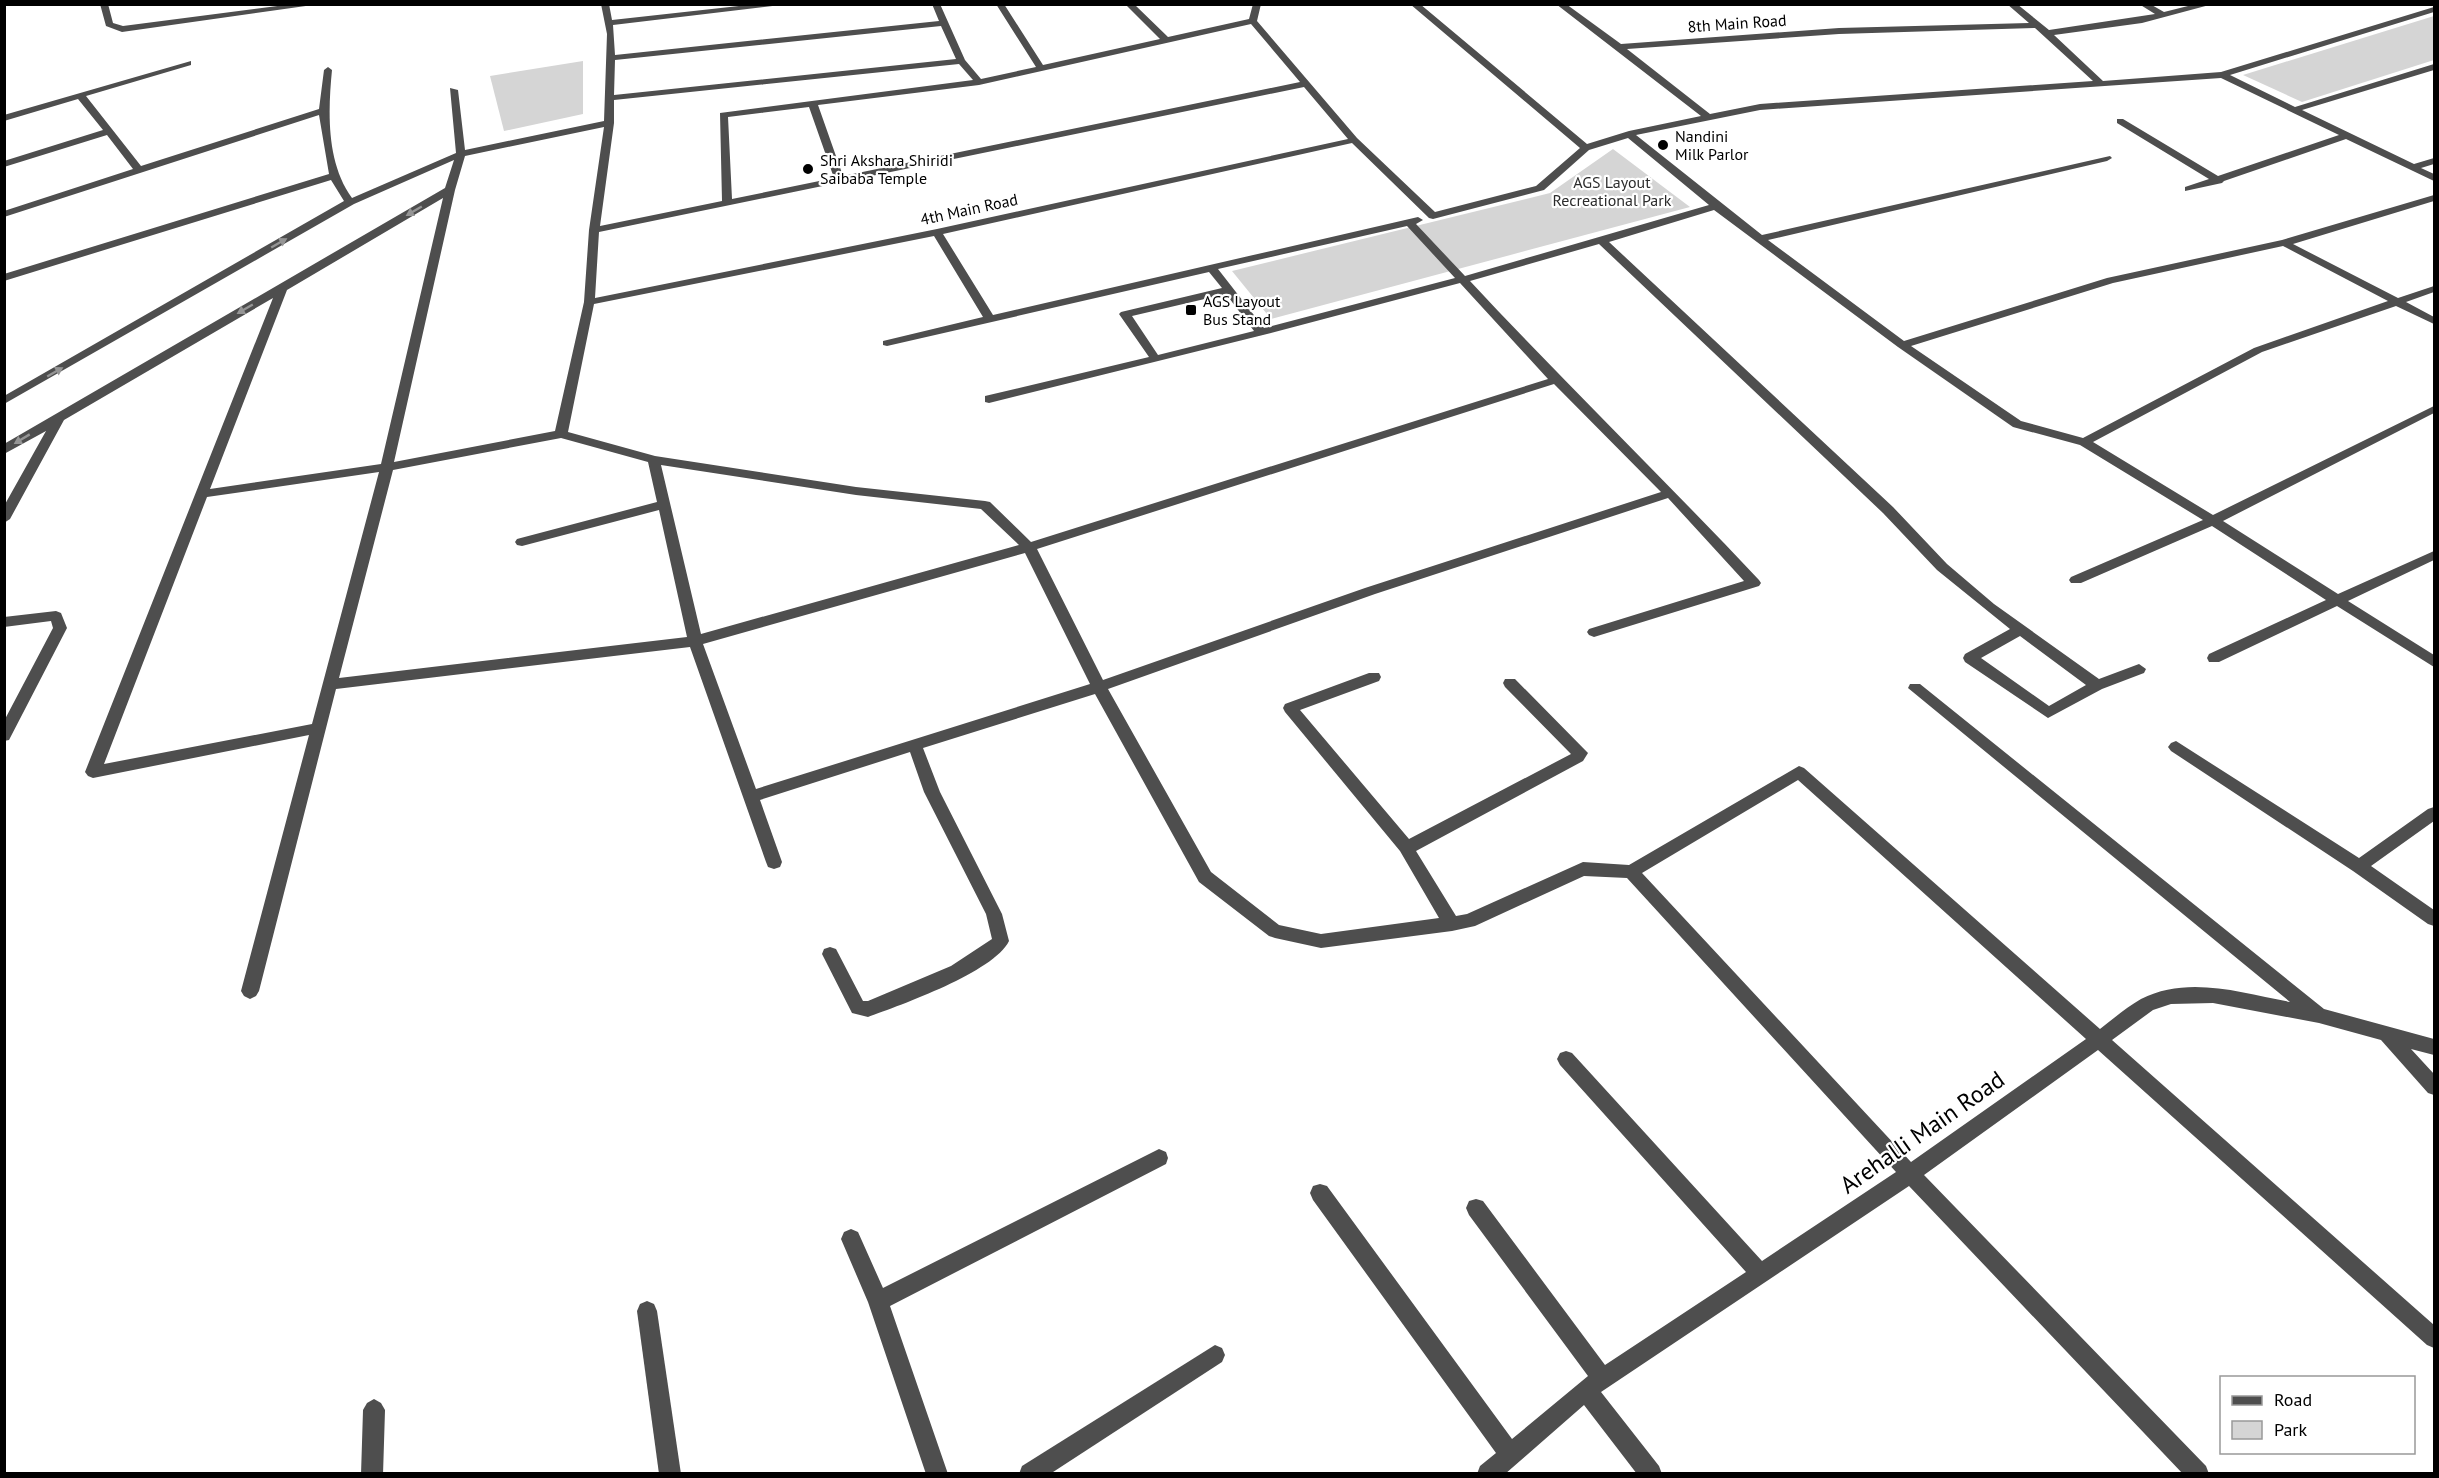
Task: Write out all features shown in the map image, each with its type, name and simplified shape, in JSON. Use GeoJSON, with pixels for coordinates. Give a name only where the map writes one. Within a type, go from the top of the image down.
{"type":"FeatureCollection","features":[{"type":"Feature","properties":{"kind":"street"},"geometry":{"type":"LineString","coordinates":[[104,4],[109,24],[122,29],[316,4]]}},
{"type":"Feature","properties":{"kind":"street"},"geometry":{"type":"LineString","coordinates":[[561,434],[589,302],[594,230],[609,123],[609,23],[605,4]]}},
{"type":"Feature","properties":{"kind":"street"},"geometry":{"type":"LineString","coordinates":[[609,23],[785,4]]}},
{"type":"Feature","properties":{"kind":"street"},"geometry":{"type":"LineString","coordinates":[[936,4],[961,61],[979,82]]}},
{"type":"Feature","properties":{"kind":"street"},"geometry":{"type":"LineString","coordinates":[[1000,4],[1041,68]]}},
{"type":"Feature","properties":{"kind":"street"},"geometry":{"type":"LineString","coordinates":[[1129,4],[1166,40]]}},
{"type":"Feature","properties":{"kind":"street"},"geometry":{"type":"LineString","coordinates":[[1252,21],[1257,4]]}},
{"type":"Feature","properties":{"kind":"street"},"geometry":{"type":"LineString","coordinates":[[1414,4],[1586,148]]}},
{"type":"Feature","properties":{"kind":"street"},"geometry":{"type":"LineString","coordinates":[[1560,4],[1709,118]]}},
{"type":"Feature","properties":{"kind":"street"},"geometry":{"type":"LineString","coordinates":[[2011,4],[2037,24],[2101,84]]}},
{"type":"Feature","properties":{"kind":"street"},"geometry":{"type":"LineString","coordinates":[[2143,4],[2163,15]]}},
{"type":"Feature","properties":{"kind":"street"},"geometry":{"type":"LineString","coordinates":[[2047,33],[2142,20],[2209,4]]}},
{"type":"Feature","properties":{"kind":"street"},"geometry":{"type":"LineString","coordinates":[[887,343],[1409,222],[1540,188],[1586,148],[1629,134],[1760,107],[2222,75],[2434,9]]}},
{"type":"Feature","properties":{"kind":"street"},"geometry":{"type":"LineString","coordinates":[[726,203],[723,115],[979,82],[1252,21]]}},
{"type":"Feature","properties":{"kind":"street"},"geometry":{"type":"LineString","coordinates":[[1252,21],[1354,140],[1433,216]]}},
{"type":"Feature","properties":{"kind":"street"},"geometry":{"type":"LineString","coordinates":[[610,58],[944,23]]}},
{"type":"Feature","properties":{"kind":"street","name":"8th Main Road"},"geometry":{"type":"LineString","coordinates":[[1619,47],[1839,31],[2037,24]]}},
{"type":"Feature","properties":{"kind":"street"},"geometry":{"type":"LineString","coordinates":[[610,98],[961,61]]}},
{"type":"Feature","properties":{"kind":"street"},"geometry":{"type":"LineString","coordinates":[[4,118],[188,63]]}},
{"type":"Feature","properties":{"kind":"street"},"geometry":{"type":"LineString","coordinates":[[2294,110],[2434,67]]}},
{"type":"Feature","properties":{"kind":"street"},"geometry":{"type":"LineString","coordinates":[[328,70],[323,111],[333,176],[340,190],[350,202]]}},
{"type":"Feature","properties":{"kind":"street"},"geometry":{"type":"LineString","coordinates":[[2222,75],[2434,178]]}},
{"type":"Feature","properties":{"kind":"street"},"geometry":{"type":"LineString","coordinates":[[594,230],[1305,84]]}},
{"type":"Feature","properties":{"kind":"street"},"geometry":{"type":"LineString","coordinates":[[250,991],[387,467],[450,190],[461,154],[453,90]]}},
{"type":"Feature","properties":{"kind":"street"},"geometry":{"type":"LineString","coordinates":[[81,96],[140,171]]}},
{"type":"Feature","properties":{"kind":"street"},"geometry":{"type":"LineString","coordinates":[[813,104],[840,180]]}},
{"type":"Feature","properties":{"kind":"street"},"geometry":{"type":"LineString","coordinates":[[4,214],[323,111]]}},
{"type":"Feature","properties":{"kind":"street"},"geometry":{"type":"LineString","coordinates":[[2120,122],[2219,181]]}},
{"type":"Feature","properties":{"kind":"street"},"geometry":{"type":"LineString","coordinates":[[4,401],[350,202],[461,154],[609,123]]}},
{"type":"Feature","properties":{"kind":"street"},"geometry":{"type":"LineString","coordinates":[[4,164],[108,132]]}},
{"type":"Feature","properties":{"kind":"street"},"geometry":{"type":"LineString","coordinates":[[1629,134],[1760,239],[1902,345],[2017,424],[2084,442],[2434,662]]}},
{"type":"Feature","properties":{"kind":"street"},"geometry":{"type":"LineString","coordinates":[[2189,189],[2219,181],[2346,136]]}},
{"type":"Feature","properties":{"kind":"street","name":"4th Main Road"},"geometry":{"type":"LineString","coordinates":[[589,302],[937,232],[1354,140]]}},
{"type":"Feature","properties":{"kind":"street"},"geometry":{"type":"LineString","coordinates":[[1760,239],[2107,158]]}},
{"type":"Feature","properties":{"kind":"street"},"geometry":{"type":"LineString","coordinates":[[2412,168],[2434,161]]}},
{"type":"Feature","properties":{"kind":"street"},"geometry":{"type":"LineString","coordinates":[[4,278],[333,176]]}},
{"type":"Feature","properties":{"kind":"street"},"geometry":{"type":"LineString","coordinates":[[4,450],[450,190]]}},
{"type":"Feature","properties":{"kind":"street"},"geometry":{"type":"LineString","coordinates":[[1902,345],[2111,280],[2284,243],[2434,198]]}},
{"type":"Feature","properties":{"kind":"street"},"geometry":{"type":"LineString","coordinates":[[989,399],[1261,332],[1602,241],[1716,206]]}},
{"type":"Feature","properties":{"kind":"street"},"geometry":{"type":"LineString","coordinates":[[1409,222],[1556,380],[1670,493],[1754,583],[1594,632]]}},
{"type":"Feature","properties":{"kind":"street"},"geometry":{"type":"LineString","coordinates":[[937,232],[990,319]]}},
{"type":"Feature","properties":{"kind":"street"},"geometry":{"type":"LineString","coordinates":[[1602,241],[1888,510],[1942,567],[1982,602],[2097,685]]}},
{"type":"Feature","properties":{"kind":"street"},"geometry":{"type":"LineString","coordinates":[[2284,243],[2434,321]]}},
{"type":"Feature","properties":{"kind":"street"},"geometry":{"type":"LineString","coordinates":[[1211,267],[1261,332]]}},
{"type":"Feature","properties":{"kind":"street"},"geometry":{"type":"LineString","coordinates":[[282,288],[93,772],[318,728]]}},
{"type":"Feature","properties":{"kind":"street"},"geometry":{"type":"LineString","coordinates":[[2084,442],[2258,350],[2434,289]]}},
{"type":"Feature","properties":{"kind":"street"},"geometry":{"type":"LineString","coordinates":[[1155,358],[1125,314],[1229,290]]}},
{"type":"Feature","properties":{"kind":"street"},"geometry":{"type":"LineString","coordinates":[[330,684],[695,641],[1029,547],[1556,380]]}},
{"type":"Feature","properties":{"kind":"street"},"geometry":{"type":"LineString","coordinates":[[2076,580],[2213,521],[2434,410]]}},
{"type":"Feature","properties":{"kind":"street"},"geometry":{"type":"LineString","coordinates":[[4,519],[60,416]]}},
{"type":"Feature","properties":{"kind":"street"},"geometry":{"type":"LineString","coordinates":[[202,494],[387,467],[561,434],[654,460],[856,491],[985,505],[1029,547],[1099,687],[1205,877],[1275,931],[1321,941],[1468,921],[1583,869],[1631,872],[1799,772],[2434,1338]]}},
{"type":"Feature","properties":{"kind":"street"},"geometry":{"type":"LineString","coordinates":[[654,460],[695,641],[774,862]]}},
{"type":"Feature","properties":{"kind":"street"},"geometry":{"type":"LineString","coordinates":[[750,797],[1099,687],[1370,591],[1670,493]]}},
{"type":"Feature","properties":{"kind":"street"},"geometry":{"type":"LineString","coordinates":[[522,542],[664,504]]}},
{"type":"Feature","properties":{"kind":"street"},"geometry":{"type":"LineString","coordinates":[[2214,658],[2434,555]]}},
{"type":"Feature","properties":{"kind":"street"},"geometry":{"type":"LineString","coordinates":[[4,622],[56,616],[60,628],[4,736]]}},
{"type":"Feature","properties":{"kind":"street"},"geometry":{"type":"LineString","coordinates":[[2020,630],[1970,658],[2048,713],[2097,685],[2139,669]]}},
{"type":"Feature","properties":{"kind":"street"},"geometry":{"type":"LineString","coordinates":[[1374,677],[1290,708],[1407,848],[1409,855],[1452,924]]}},
{"type":"Feature","properties":{"kind":"street"},"geometry":{"type":"LineString","coordinates":[[1407,848],[1578,757],[1581,753],[1510,683]]}},
{"type":"Feature","properties":{"kind":"street"},"geometry":{"type":"LineString","coordinates":[[1915,688],[2319,1015]]}},
{"type":"Feature","properties":{"kind":"street"},"geometry":{"type":"LineString","coordinates":[[830,954],[858,1008],[868,1009],[932,983],[991,952],[1001,941],[994,914],[932,792],[914,744]]}},
{"type":"Feature","properties":{"kind":"street"},"geometry":{"type":"LineString","coordinates":[[2176,747],[2359,866],[2434,919]]}},
{"type":"Feature","properties":{"kind":"street"},"geometry":{"type":"LineString","coordinates":[[2359,866],[2434,813]]}},
{"type":"Feature","properties":{"kind":"street"},"geometry":{"type":"LineString","coordinates":[[1631,872],[1910,1174],[2198,1473]]}},
{"type":"Feature","properties":{"kind":"street","name":"Arehalli Main Road"},"geometry":{"type":"LineString","coordinates":[[1488,1473],[1509,1453],[1594,1385],[1910,1174],[2147,1005],[2171,996],[2212,995],[2319,1015],[2434,1047]]}},
{"type":"Feature","properties":{"kind":"street"},"geometry":{"type":"LineString","coordinates":[[2387,1034],[2434,1087]]}},
{"type":"Feature","properties":{"kind":"street"},"geometry":{"type":"LineString","coordinates":[[1566,1059],[1760,1273]]}},
{"type":"Feature","properties":{"kind":"street"},"geometry":{"type":"LineString","coordinates":[[878,1301],[1159,1158]]}},
{"type":"Feature","properties":{"kind":"street"},"geometry":{"type":"LineString","coordinates":[[1320,1193],[1509,1453]]}},
{"type":"Feature","properties":{"kind":"street"},"geometry":{"type":"LineString","coordinates":[[1476,1208],[1651,1473]]}},
{"type":"Feature","properties":{"kind":"street"},"geometry":{"type":"LineString","coordinates":[[851,1239],[878,1301],[937,1473]]}},
{"type":"Feature","properties":{"kind":"street"},"geometry":{"type":"LineString","coordinates":[[647,1311],[670,1473]]}},
{"type":"Feature","properties":{"kind":"street"},"geometry":{"type":"LineString","coordinates":[[1030,1473],[1215,1355]]}},
{"type":"Feature","properties":{"kind":"street"},"geometry":{"type":"LineString","coordinates":[[372,1473],[374,1410]]}},
{"type":"Feature","properties":{"kind":"green space"},"geometry":{"type":"Polygon","coordinates":[[[2434,16],[2434,60],[2302,102],[2243,75],[2434,16]]]}},
{"type":"Feature","properties":{"kind":"green space"},"geometry":{"type":"Polygon","coordinates":[[[583,61],[583,114],[504,131],[490,76],[583,61]]]}},
{"type":"Feature","properties":{"kind":"green space","name":"AGS Layout Recreational Park"},"geometry":{"type":"Polygon","coordinates":[[[1613,149],[1690,207],[1271,319],[1232,271],[1550,193],[1613,149]]]}},
{"type":"Feature","properties":{"kind":"place","name":"Nandini Milk Parlor"},"geometry":{"type":"Point","coordinates":[1663,145]}},
{"type":"Feature","properties":{"kind":"place","name":"Shri Akshara Shiridi Saibaba Temple"},"geometry":{"type":"Point","coordinates":[808,169]}},
{"type":"Feature","properties":{"kind":"place","name":"AGS Layout Bus Stand"},"geometry":{"type":"Point","coordinates":[1191,310]}}]}
